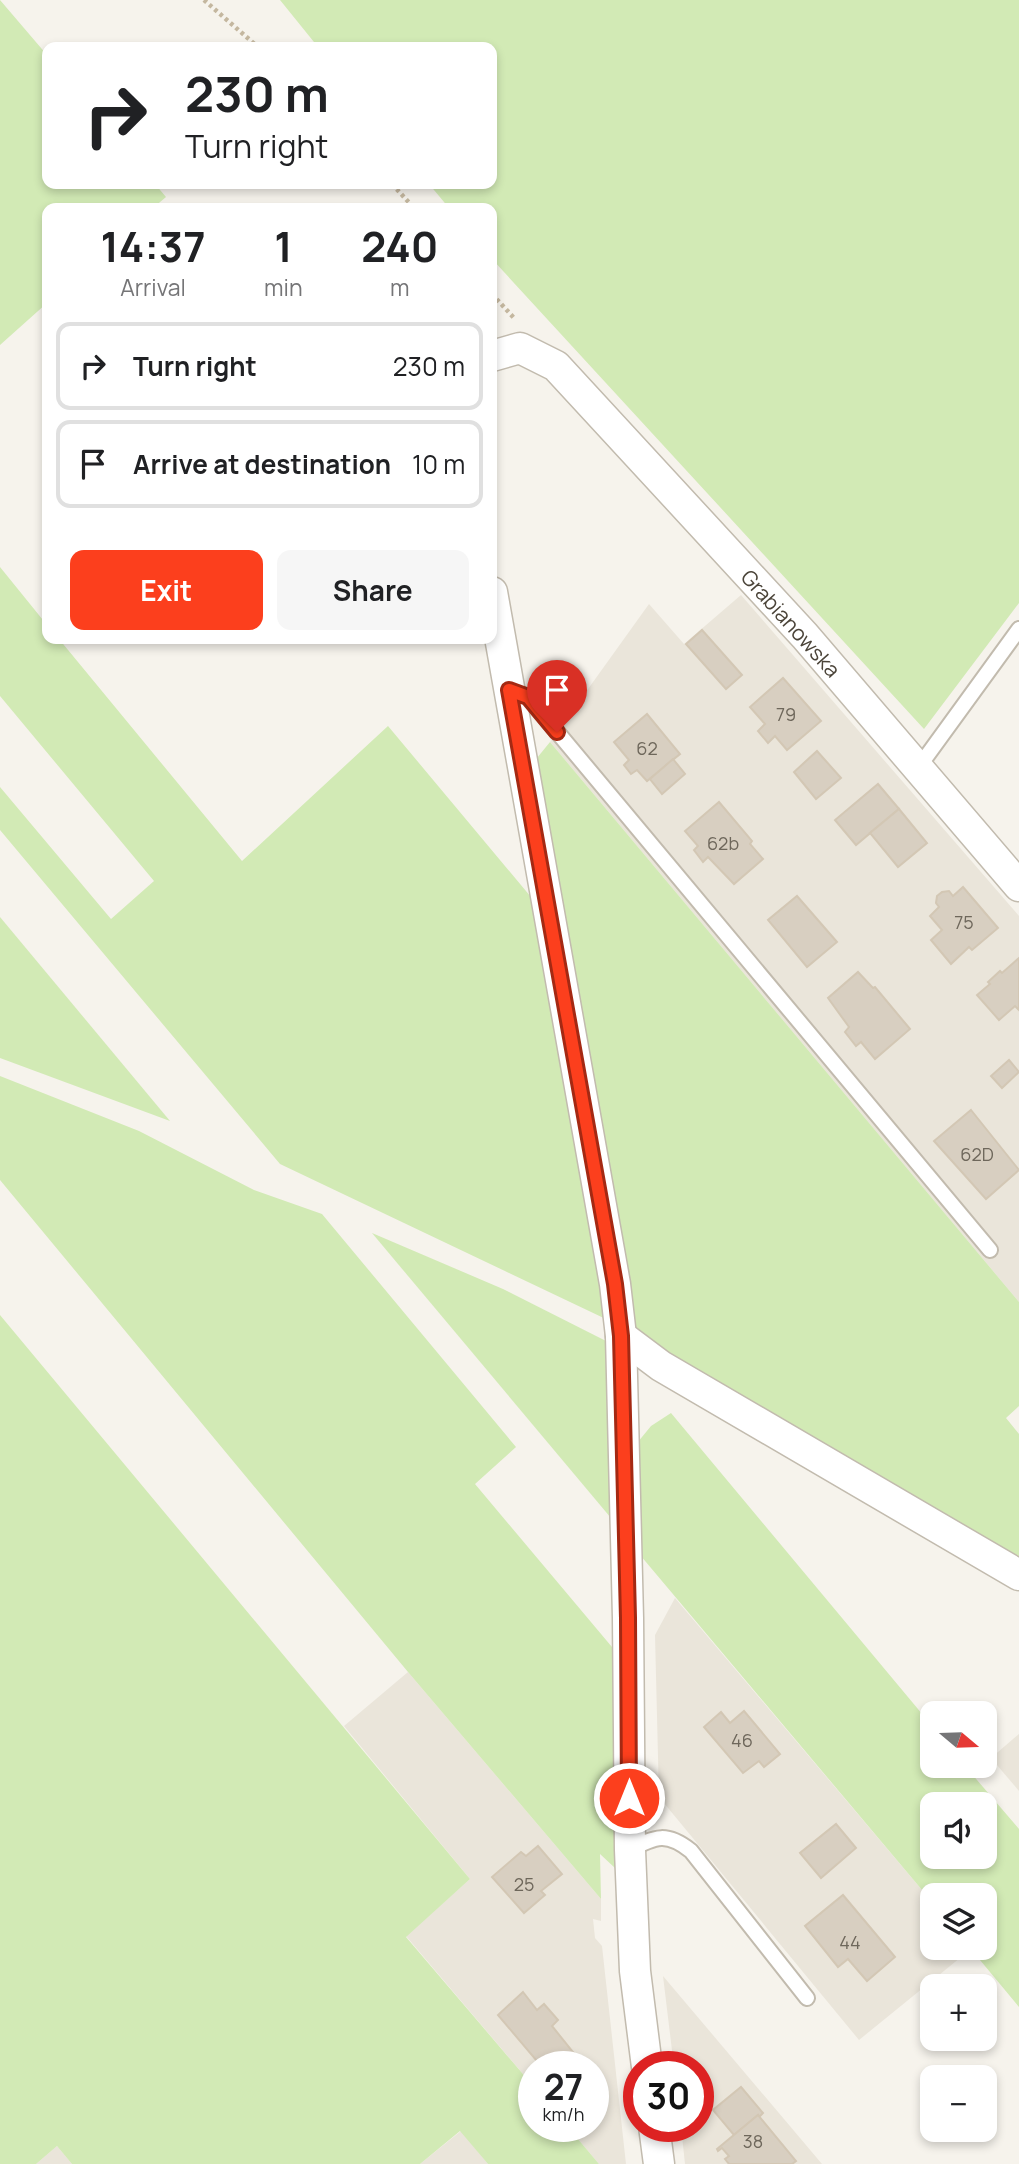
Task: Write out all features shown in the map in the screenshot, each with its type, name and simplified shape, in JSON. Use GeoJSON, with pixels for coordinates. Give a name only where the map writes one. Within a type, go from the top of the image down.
{"type":"FeatureCollection","features":[{"type":"Feature","properties":{"kind":"street","name":"Grabianowska"},"geometry":{"type":"LineString","coordinates":[[497,355],[520,348],[556,366],[805,636],[1019,886]]}},
{"type":"Feature","properties":{"kind":"street"},"geometry":{"type":"LineString","coordinates":[[497,621],[615,1284],[621,1336],[630,1850],[635,1971],[645,2051]]}},
{"type":"Feature","properties":{"kind":"street"},"geometry":{"type":"LineString","coordinates":[[621,1336],[661,1366],[1019,1575]]}},
{"type":"Feature","properties":{"kind":"street"},"geometry":{"type":"LineString","coordinates":[[656,2142],[659,2164]]}},
{"type":"Feature","properties":{"kind":"lane"},"geometry":{"type":"LineString","coordinates":[[918,768],[1019,629]]}},
{"type":"Feature","properties":{"kind":"lane"},"geometry":{"type":"LineString","coordinates":[[509,690],[528,697],[989,1250]]}},
{"type":"Feature","properties":{"kind":"lane"},"geometry":{"type":"LineString","coordinates":[[630,1850],[642,1843],[665,1838],[675,1839],[691,1851],[807,1998]]}},
{"type":"Feature","properties":{"kind":"path"},"geometry":{"type":"LineString","coordinates":[[204,0],[252,42]]}},
{"type":"Feature","properties":{"kind":"path"},"geometry":{"type":"LineString","coordinates":[[397,189],[409,203]]}},
{"type":"Feature","properties":{"kind":"shaded area"},"geometry":{"type":"Polygon","coordinates":[[[741,595],[1019,916],[1019,1302],[550,742],[649,604],[684,644],[741,595]]]}},
{"type":"Feature","properties":{"kind":"shaded area"},"geometry":{"type":"Polygon","coordinates":[[[675,1598],[920,1888],[920,1960],[957,1960],[940,1974],[920,1974],[920,1990],[859,2040],[659,1797],[655,1635],[675,1598]]]}},
{"type":"Feature","properties":{"kind":"shaded area"},"geometry":{"type":"Polygon","coordinates":[[[408,1672],[601,1899],[601,1921],[593,1919],[595,1938],[602,1946],[626,2164],[599,2164],[580,2142],[609,2142],[609,2051],[518,2051],[518,2068],[406,1936],[470,1879],[344,1726],[408,1672]]]}},
{"type":"Feature","properties":{"kind":"shaded area"},"geometry":{"type":"Polygon","coordinates":[[[1019,1734],[1019,1791],[998,1766],[998,1752],[1019,1734]]]}},
{"type":"Feature","properties":{"kind":"shaded area"},"geometry":{"type":"Polygon","coordinates":[[[663,1976],[822,2164],[685,2164],[683,2142],[714,2142],[714,2051],[672,2051],[663,1976]]]}},
{"type":"Feature","properties":{"kind":"shaded area"},"geometry":{"type":"Polygon","coordinates":[[[461,2131],[488,2164],[420,2164],[461,2131]]]}},
{"type":"Feature","properties":{"kind":"shaded area"},"geometry":{"type":"Polygon","coordinates":[[[57,2146],[72,2164],[36,2164],[57,2146]]]}},
{"type":"Feature","properties":{"kind":"green space"},"geometry":{"type":"Polygon","coordinates":[[[0,0],[42,49],[42,189],[159,189],[166,197],[159,203],[42,203],[42,307],[0,345],[0,0]]]}},
{"type":"Feature","properties":{"kind":"green space"},"geometry":{"type":"Polygon","coordinates":[[[280,0],[1019,0],[1019,603],[924,729],[497,264],[497,203],[445,203],[433,189],[497,189],[497,42],[314,42],[280,0]]]}},
{"type":"Feature","properties":{"kind":"green space"},"geometry":{"type":"Polygon","coordinates":[[[0,567],[42,619],[42,644],[63,644],[242,861],[388,726],[541,909],[610,1321],[280,1164],[0,830],[0,787],[111,919],[154,881],[0,696],[0,567]]]}},
{"type":"Feature","properties":{"kind":"green space"},"geometry":{"type":"Polygon","coordinates":[[[550,742],[1019,1302],[1019,1406],[1006,1418],[1019,1434],[1019,1560],[635,1333],[528,769],[550,742]]]}},
{"type":"Feature","properties":{"kind":"green space"},"geometry":{"type":"Polygon","coordinates":[[[0,917],[170,1121],[0,1058],[0,917]]]}},
{"type":"Feature","properties":{"kind":"green space"},"geometry":{"type":"Polygon","coordinates":[[[0,1076],[139,1131],[254,1190],[322,1214],[516,1447],[475,1484],[617,1653],[615,1868],[600,1854],[601,1899],[408,1672],[0,1180],[0,1076]]]}},
{"type":"Feature","properties":{"kind":"green space"},"geometry":{"type":"Polygon","coordinates":[[[372,1233],[503,1289],[608,1342],[616,1524],[372,1233]]]}},
{"type":"Feature","properties":{"kind":"green space"},"geometry":{"type":"Polygon","coordinates":[[[0,1315],[470,1879],[406,1937],[518,2068],[518,2142],[580,2142],[599,2164],[488,2164],[460,2131],[420,2164],[72,2164],[57,2146],[36,2164],[0,2164],[0,1315]]]}},
{"type":"Feature","properties":{"kind":"green space"},"geometry":{"type":"Polygon","coordinates":[[[671,1413],[920,1711],[920,1778],[975,1778],[987,1792],[920,1792],[920,1869],[997,1869],[997,1803],[1019,1829],[1019,2007],[997,1981],[997,1974],[992,1974],[980,1960],[997,1960],[997,1883],[920,1883],[920,1888],[635,1549],[633,1448],[651,1426],[671,1413]]]}},
{"type":"Feature","properties":{"kind":"building"},"geometry":{"type":"Polygon","coordinates":[[[702,630],[742,675],[726,689],[686,644],[702,630]]]}},
{"type":"Feature","properties":{"kind":"building"},"geometry":{"type":"Polygon","coordinates":[[[783,678],[821,721],[787,750],[775,736],[768,743],[758,731],[765,724],[750,707],[783,678]]]}},
{"type":"Feature","properties":{"kind":"building"},"geometry":{"type":"Polygon","coordinates":[[[647,714],[680,754],[647,781],[637,770],[631,774],[624,765],[629,760],[614,742],[647,714]]]}},
{"type":"Feature","properties":{"kind":"building"},"geometry":{"type":"Polygon","coordinates":[[[817,751],[841,778],[816,799],[794,772],[817,751]]]}},
{"type":"Feature","properties":{"kind":"building"},"geometry":{"type":"Polygon","coordinates":[[[673,759],[685,774],[662,794],[650,779],[673,759]]]}},
{"type":"Feature","properties":{"kind":"building"},"geometry":{"type":"Polygon","coordinates":[[[878,784],[899,809],[856,845],[835,820],[878,784]]]}},
{"type":"Feature","properties":{"kind":"building"},"geometry":{"type":"Polygon","coordinates":[[[719,802],[752,841],[750,844],[763,859],[734,884],[708,857],[703,862],[694,850],[698,846],[685,831],[719,802]]]}},
{"type":"Feature","properties":{"kind":"building"},"geometry":{"type":"Polygon","coordinates":[[[899,809],[927,843],[898,867],[870,833],[899,809]]]}},
{"type":"Feature","properties":{"kind":"building"},"geometry":{"type":"Polygon","coordinates":[[[963,887],[998,928],[972,950],[969,947],[951,964],[931,940],[942,930],[930,916],[939,907],[936,903],[937,896],[949,891],[953,896],[963,887]]]}},
{"type":"Feature","properties":{"kind":"building"},"geometry":{"type":"Polygon","coordinates":[[[797,896],[837,942],[807,967],[768,920],[797,896]]]}},
{"type":"Feature","properties":{"kind":"building"},"geometry":{"type":"Polygon","coordinates":[[[1019,958],[1019,1010],[1015,1006],[999,1020],[977,995],[1000,971],[1002,973],[1019,958]]]}},
{"type":"Feature","properties":{"kind":"building"},"geometry":{"type":"Polygon","coordinates":[[[858,972],[875,987],[910,1029],[875,1059],[861,1042],[856,1046],[845,1032],[849,1027],[828,998],[858,972]]]}},
{"type":"Feature","properties":{"kind":"building"},"geometry":{"type":"Polygon","coordinates":[[[1009,1060],[1019,1072],[1002,1088],[991,1076],[1009,1060]]]}},
{"type":"Feature","properties":{"kind":"building"},"geometry":{"type":"Polygon","coordinates":[[[971,1110],[1019,1170],[986,1199],[934,1141],[971,1110]]]}},
{"type":"Feature","properties":{"kind":"building"},"geometry":{"type":"Polygon","coordinates":[[[744,1711],[780,1754],[764,1767],[759,1761],[743,1773],[704,1727],[721,1712],[730,1723],[744,1711]]]}},
{"type":"Feature","properties":{"kind":"building"},"geometry":{"type":"Polygon","coordinates":[[[836,1824],[856,1848],[821,1878],[800,1853],[836,1824]]]}},
{"type":"Feature","properties":{"kind":"building"},"geometry":{"type":"Polygon","coordinates":[[[538,1846],[562,1874],[541,1891],[545,1895],[524,1913],[492,1877],[521,1852],[526,1856],[538,1846]]]}},
{"type":"Feature","properties":{"kind":"building"},"geometry":{"type":"Polygon","coordinates":[[[843,1895],[895,1957],[867,1981],[848,1959],[838,1967],[805,1926],[843,1895]]]}},
{"type":"Feature","properties":{"kind":"building"},"geometry":{"type":"Polygon","coordinates":[[[523,1992],[537,2010],[544,2004],[558,2020],[552,2026],[572,2051],[528,2051],[498,2015],[523,1992]]]}},
{"type":"Feature","properties":{"kind":"building"},"geometry":{"type":"Polygon","coordinates":[[[741,2087],[763,2113],[734,2135],[714,2109],[741,2087]]]}},
{"type":"Feature","properties":{"kind":"building"},"geometry":{"type":"Polygon","coordinates":[[[758,2115],[796,2161],[792,2164],[729,2164],[725,2159],[729,2156],[722,2148],[718,2151],[717,2149],[758,2115]]]}},
{"type":"Feature","properties":{"kind":"route"},"geometry":{"type":"LineString","coordinates":[[557,732],[528,697],[509,690],[615,1284],[621,1336],[628,1618],[629,1798]]}}]}
